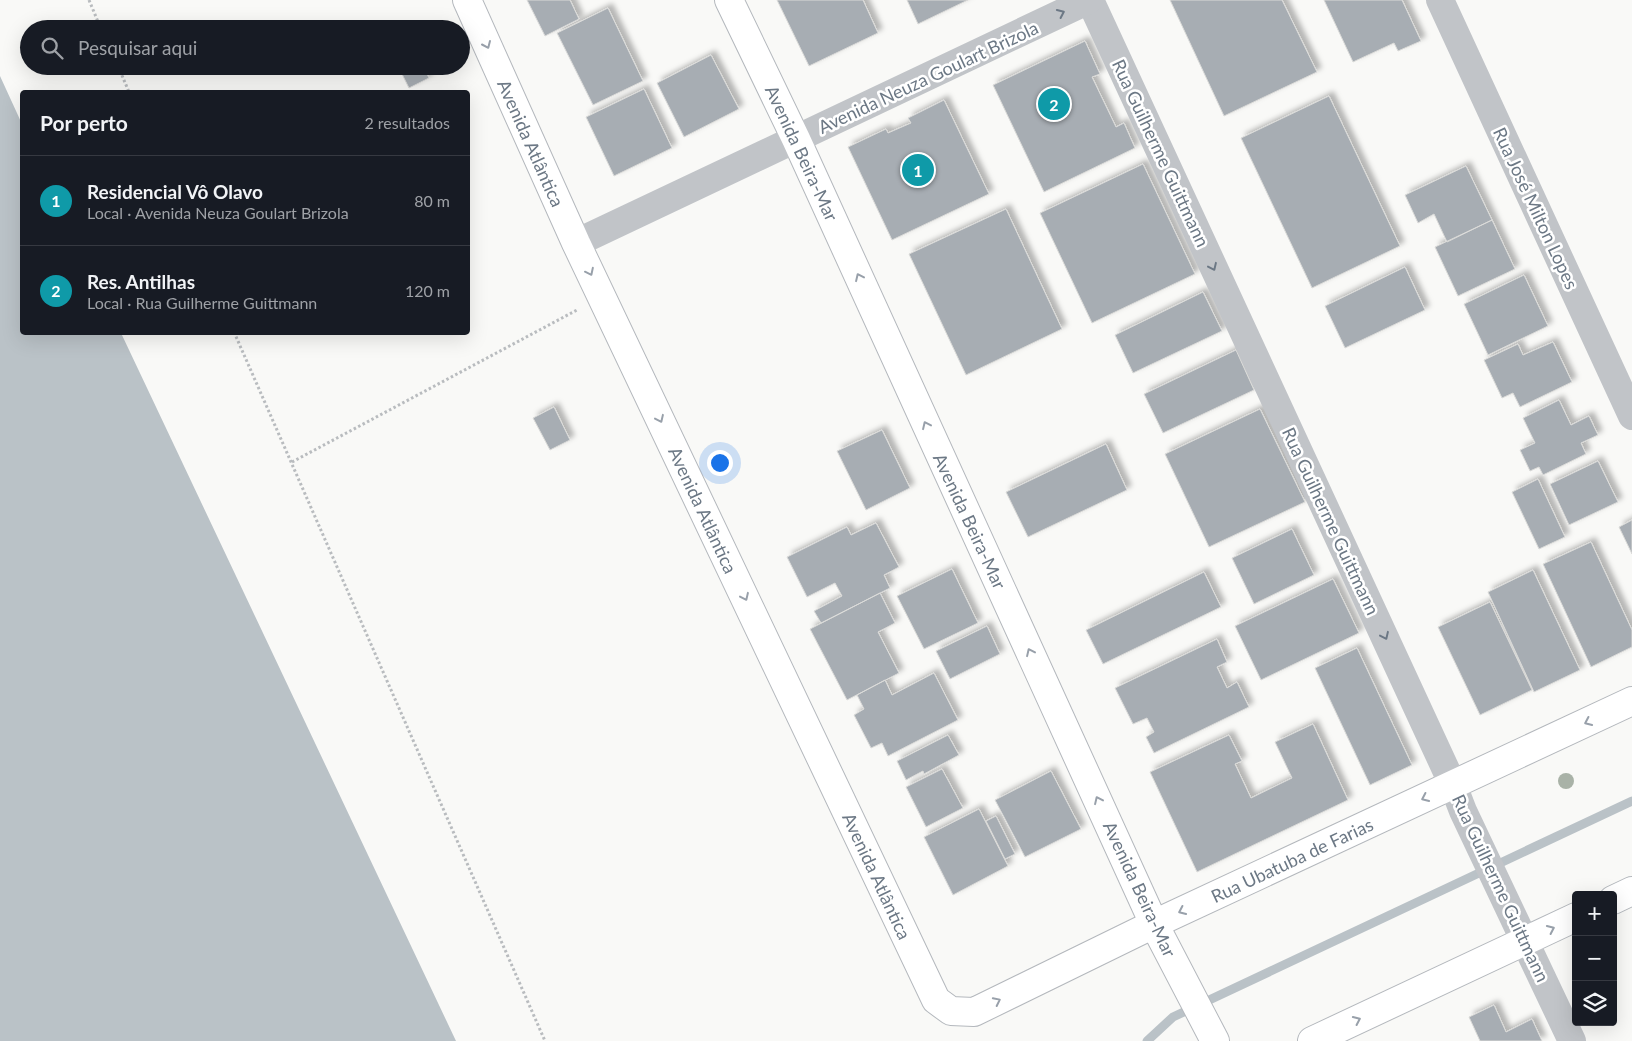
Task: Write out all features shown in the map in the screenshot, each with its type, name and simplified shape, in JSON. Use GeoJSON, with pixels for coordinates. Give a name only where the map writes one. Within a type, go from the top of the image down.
{"type":"FeatureCollection","features":[{"type":"Feature","properties":{"kind":"main road","name":"Avenida Atlântica"},"geometry":{"type":"LineString","coordinates":[[468,0],[576,243],[936,1000],[951,1011]]}},
{"type":"Feature","properties":{"kind":"main road","name":"Avenida Beira-Mar"},"geometry":{"type":"LineString","coordinates":[[729,0],[796,139],[1154,924],[1215,1041]]}},
{"type":"Feature","properties":{"kind":"main road","name":"Rua Ubatuba de Farias"},"geometry":{"type":"LineString","coordinates":[[951,1011],[974,1012],[1154,924],[1632,701]]}},
{"type":"Feature","properties":{"kind":"main road"},"geometry":{"type":"LineString","coordinates":[[1617,898],[1632,891]]}},
{"type":"Feature","properties":{"kind":"main road"},"geometry":{"type":"LineString","coordinates":[[1312,1041],[1572,919]]}},
{"type":"Feature","properties":{"kind":"street","name":"Avenida Neuza Goulart Brizola"},"geometry":{"type":"LineString","coordinates":[[576,243],[1090,0]]}},
{"type":"Feature","properties":{"kind":"street","name":"Rua Guilherme Guittmann"},"geometry":{"type":"LineString","coordinates":[[1090,0],[1524,942],[1572,1041]]}},
{"type":"Feature","properties":{"kind":"street","name":"Rua José Milton Lopes"},"geometry":{"type":"LineString","coordinates":[[1440,0],[1632,416]]}},
{"type":"Feature","properties":{"kind":"path"},"geometry":{"type":"LineString","coordinates":[[88,0],[97,20]]}},
{"type":"Feature","properties":{"kind":"path"},"geometry":{"type":"LineString","coordinates":[[122,75],[128,90]]}},
{"type":"Feature","properties":{"kind":"path"},"geometry":{"type":"LineString","coordinates":[[292,462],[602,297]]}},
{"type":"Feature","properties":{"kind":"path"},"geometry":{"type":"LineString","coordinates":[[235,335],[546,1041]]}},
{"type":"Feature","properties":{"kind":"shaded area"},"geometry":{"type":"Polygon","coordinates":[[[0,76],[20,120],[20,335],[122,335],[456,1041],[0,1041],[0,76]]]}},
{"type":"Feature","properties":{"kind":"building"},"geometry":{"type":"Polygon","coordinates":[[[527,0],[570,0],[579,19],[545,36],[527,0]]]}},
{"type":"Feature","properties":{"kind":"building"},"geometry":{"type":"Polygon","coordinates":[[[777,0],[863,0],[878,33],[809,66],[777,0]]]}},
{"type":"Feature","properties":{"kind":"building"},"geometry":{"type":"Polygon","coordinates":[[[907,0],[968,0],[918,24],[907,0]]]}},
{"type":"Feature","properties":{"kind":"building"},"geometry":{"type":"Polygon","coordinates":[[[1170,0],[1282,0],[1317,72],[1224,116],[1170,0]]]}},
{"type":"Feature","properties":{"kind":"building"},"geometry":{"type":"Polygon","coordinates":[[[1324,0],[1402,0],[1421,41],[1398,51],[1394,43],[1353,62],[1324,0]]]}},
{"type":"Feature","properties":{"kind":"building"},"geometry":{"type":"Polygon","coordinates":[[[608,8],[643,81],[593,105],[557,33],[608,8]]]}},
{"type":"Feature","properties":{"kind":"building"},"geometry":{"type":"Polygon","coordinates":[[[1085,41],[1100,74],[1092,77],[1116,127],[1124,123],[1135,148],[1044,192],[993,85],[1085,41]]]}},
{"type":"Feature","properties":{"kind":"building"},"geometry":{"type":"Polygon","coordinates":[[[711,55],[739,109],[684,137],[657,83],[711,55]]]}},
{"type":"Feature","properties":{"kind":"building"},"geometry":{"type":"Polygon","coordinates":[[[402,75],[428,75],[429,78],[409,88],[402,75]]]}},
{"type":"Feature","properties":{"kind":"building"},"geometry":{"type":"Polygon","coordinates":[[[644,89],[672,148],[614,176],[586,117],[644,89]]]}},
{"type":"Feature","properties":{"kind":"building"},"geometry":{"type":"Polygon","coordinates":[[[1329,96],[1400,246],[1312,288],[1241,138],[1329,96]]]}},
{"type":"Feature","properties":{"kind":"building"},"geometry":{"type":"Polygon","coordinates":[[[944,100],[989,194],[892,240],[848,147],[886,129],[888,133],[911,123],[908,118],[944,100]]]}},
{"type":"Feature","properties":{"kind":"building"},"geometry":{"type":"Polygon","coordinates":[[[1143,164],[1195,274],[1092,323],[1040,213],[1143,164]]]}},
{"type":"Feature","properties":{"kind":"building"},"geometry":{"type":"Polygon","coordinates":[[[1466,166],[1492,220],[1447,242],[1434,214],[1418,223],[1405,195],[1466,166]]]}},
{"type":"Feature","properties":{"kind":"building"},"geometry":{"type":"Polygon","coordinates":[[[1006,209],[1062,329],[966,375],[909,254],[1006,209]]]}},
{"type":"Feature","properties":{"kind":"building"},"geometry":{"type":"Polygon","coordinates":[[[1492,220],[1515,269],[1458,296],[1435,247],[1492,220]]]}},
{"type":"Feature","properties":{"kind":"building"},"geometry":{"type":"Polygon","coordinates":[[[1405,267],[1425,310],[1345,348],[1325,306],[1405,267]]]}},
{"type":"Feature","properties":{"kind":"building"},"geometry":{"type":"Polygon","coordinates":[[[1524,275],[1548,326],[1488,355],[1464,304],[1524,275]]]}},
{"type":"Feature","properties":{"kind":"building"},"geometry":{"type":"Polygon","coordinates":[[[1203,292],[1222,331],[1133,373],[1115,335],[1203,292]]]}},
{"type":"Feature","properties":{"kind":"building"},"geometry":{"type":"Polygon","coordinates":[[[1553,342],[1572,382],[1520,407],[1513,393],[1502,398],[1484,360],[1518,344],[1523,355],[1553,342]]]}},
{"type":"Feature","properties":{"kind":"building"},"geometry":{"type":"Polygon","coordinates":[[[1236,350],[1254,390],[1163,433],[1144,394],[1236,350]]]}},
{"type":"Feature","properties":{"kind":"building"},"geometry":{"type":"Polygon","coordinates":[[[1559,400],[1571,425],[1589,416],[1598,435],[1581,443],[1586,454],[1543,475],[1539,467],[1530,471],[1520,450],[1535,443],[1523,418],[1559,400]]]}},
{"type":"Feature","properties":{"kind":"building"},"geometry":{"type":"Polygon","coordinates":[[[554,407],[570,440],[550,450],[533,418],[554,407]]]}},
{"type":"Feature","properties":{"kind":"building"},"geometry":{"type":"Polygon","coordinates":[[[1260,409],[1305,502],[1209,547],[1165,454],[1260,409]]]}},
{"type":"Feature","properties":{"kind":"building"},"geometry":{"type":"Polygon","coordinates":[[[882,430],[910,488],[866,510],[837,451],[882,430]]]}},
{"type":"Feature","properties":{"kind":"building"},"geometry":{"type":"Polygon","coordinates":[[[1106,444],[1127,490],[1028,537],[1006,492],[1106,444]]]}},
{"type":"Feature","properties":{"kind":"building"},"geometry":{"type":"Polygon","coordinates":[[[1598,461],[1618,502],[1569,525],[1550,484],[1598,461]]]}},
{"type":"Feature","properties":{"kind":"building"},"geometry":{"type":"Polygon","coordinates":[[[1538,479],[1565,537],[1539,549],[1512,492],[1538,479]]]}},
{"type":"Feature","properties":{"kind":"building"},"geometry":{"type":"Polygon","coordinates":[[[1632,520],[1632,554],[1619,527],[1632,520]]]}},
{"type":"Feature","properties":{"kind":"building"},"geometry":{"type":"Polygon","coordinates":[[[876,523],[899,567],[884,575],[890,588],[821,623],[814,611],[842,596],[835,583],[807,597],[787,557],[847,527],[851,535],[876,523]]]}},
{"type":"Feature","properties":{"kind":"building"},"geometry":{"type":"Polygon","coordinates":[[[1292,529],[1314,575],[1254,604],[1232,558],[1292,529]]]}},
{"type":"Feature","properties":{"kind":"building"},"geometry":{"type":"Polygon","coordinates":[[[1591,542],[1632,630],[1632,647],[1591,667],[1543,564],[1591,542]]]}},
{"type":"Feature","properties":{"kind":"building"},"geometry":{"type":"Polygon","coordinates":[[[952,569],[978,623],[924,649],[897,596],[952,569]]]}},
{"type":"Feature","properties":{"kind":"building"},"geometry":{"type":"Polygon","coordinates":[[[1533,570],[1580,670],[1534,692],[1488,592],[1533,570]]]}},
{"type":"Feature","properties":{"kind":"building"},"geometry":{"type":"Polygon","coordinates":[[[1204,572],[1221,607],[1103,664],[1086,630],[1204,572]]]}},
{"type":"Feature","properties":{"kind":"building"},"geometry":{"type":"Polygon","coordinates":[[[1333,579],[1359,633],[1261,680],[1235,626],[1333,579]]]}},
{"type":"Feature","properties":{"kind":"building"},"geometry":{"type":"Polygon","coordinates":[[[880,593],[895,623],[878,632],[899,673],[847,700],[810,629],[880,593]]]}},
{"type":"Feature","properties":{"kind":"building"},"geometry":{"type":"Polygon","coordinates":[[[1490,602],[1532,690],[1480,715],[1438,627],[1490,602]]]}},
{"type":"Feature","properties":{"kind":"building"},"geometry":{"type":"Polygon","coordinates":[[[987,626],[1000,654],[950,679],[936,651],[987,626]]]}},
{"type":"Feature","properties":{"kind":"building"},"geometry":{"type":"Polygon","coordinates":[[[1217,639],[1227,662],[1217,667],[1227,688],[1237,682],[1249,707],[1154,753],[1146,737],[1154,732],[1147,718],[1133,724],[1115,688],[1217,639]]]}},
{"type":"Feature","properties":{"kind":"building"},"geometry":{"type":"Polygon","coordinates":[[[1357,648],[1412,765],[1370,785],[1315,668],[1357,648]]]}},
{"type":"Feature","properties":{"kind":"building"},"geometry":{"type":"Polygon","coordinates":[[[934,673],[958,720],[888,756],[882,743],[871,748],[854,715],[864,709],[857,695],[885,680],[892,695],[934,673]]]}},
{"type":"Feature","properties":{"kind":"building"},"geometry":{"type":"Polygon","coordinates":[[[1313,724],[1348,800],[1197,872],[1150,772],[1229,735],[1242,761],[1235,764],[1251,798],[1292,778],[1275,742],[1313,724]]]}},
{"type":"Feature","properties":{"kind":"building"},"geometry":{"type":"Polygon","coordinates":[[[948,735],[959,755],[924,774],[923,771],[906,780],[897,761],[948,735]]]}},
{"type":"Feature","properties":{"kind":"building"},"geometry":{"type":"Polygon","coordinates":[[[942,769],[963,808],[926,827],[906,787],[942,769]]]}},
{"type":"Feature","properties":{"kind":"building"},"geometry":{"type":"Polygon","coordinates":[[[1051,771],[1081,829],[1025,857],[995,800],[1051,771]]]}},
{"type":"Feature","properties":{"kind":"building"},"geometry":{"type":"Polygon","coordinates":[[[979,809],[1008,866],[953,895],[924,837],[979,809]]]}},
{"type":"Feature","properties":{"kind":"building"},"geometry":{"type":"Polygon","coordinates":[[[996,816],[1015,854],[1005,859],[986,821],[996,816]]]}},
{"type":"Feature","properties":{"kind":"building"},"geometry":{"type":"Polygon","coordinates":[[[1494,1005],[1506,1032],[1532,1019],[1542,1041],[1480,1041],[1469,1017],[1494,1005]]]}},
{"type":"Feature","properties":{"kind":"waterway"},"geometry":{"type":"LineString","coordinates":[[1147,1041],[1173,1017],[1632,801]]}},
{"type":"Feature","properties":{"kind":"place","name":"Res. Antilhas"},"geometry":{"type":"Point","coordinates":[1054,104]}},
{"type":"Feature","properties":{"kind":"place","name":"Residencial Vô Olavo"},"geometry":{"type":"Point","coordinates":[918,170]}}]}
